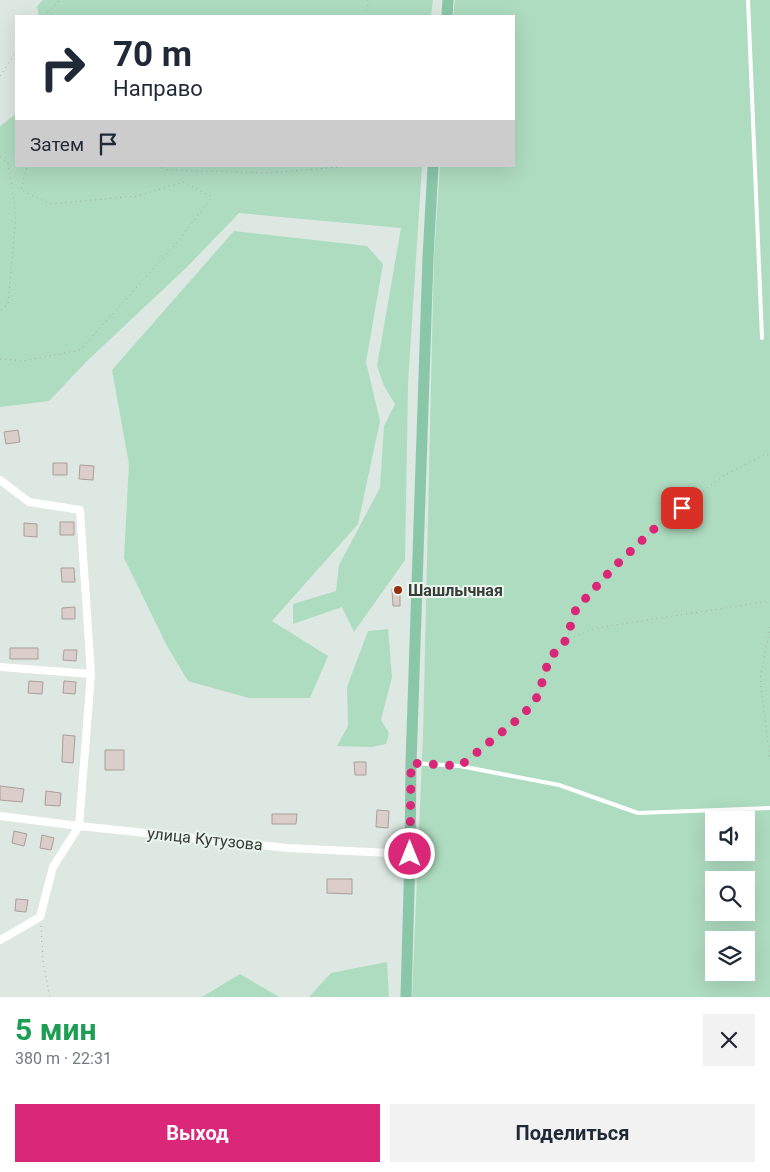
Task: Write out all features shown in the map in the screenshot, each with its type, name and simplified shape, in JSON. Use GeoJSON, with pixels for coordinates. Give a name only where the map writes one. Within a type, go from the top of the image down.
{"type":"FeatureCollection","features":[{"type":"Feature","properties":{"kind":"main road"},"geometry":{"type":"LineString","coordinates":[[447,15],[448,0]]}},
{"type":"Feature","properties":{"kind":"main road"},"geometry":{"type":"LineString","coordinates":[[406,997],[411,763],[427,268],[433,167]]}},
{"type":"Feature","properties":{"kind":"street"},"geometry":{"type":"LineString","coordinates":[[0,480],[29,502],[80,510],[91,674],[79,826],[53,867],[40,917],[0,940]]}},
{"type":"Feature","properties":{"kind":"street"},"geometry":{"type":"LineString","coordinates":[[0,668],[91,674]]}},
{"type":"Feature","properties":{"kind":"street","name":"улица Кутузова"},"geometry":{"type":"LineString","coordinates":[[0,816],[288,848],[410,854]]}},
{"type":"Feature","properties":{"kind":"lane"},"geometry":{"type":"LineString","coordinates":[[748,0],[762,338]]}},
{"type":"Feature","properties":{"kind":"lane"},"geometry":{"type":"LineString","coordinates":[[411,763],[460,766],[559,785],[638,813],[770,808]]}},
{"type":"Feature","properties":{"kind":"path"},"geometry":{"type":"LineString","coordinates":[[45,15],[60,0]]}},
{"type":"Feature","properties":{"kind":"path"},"geometry":{"type":"LineString","coordinates":[[365,15],[368,0]]}},
{"type":"Feature","properties":{"kind":"path"},"geometry":{"type":"LineString","coordinates":[[0,76],[15,54]]}},
{"type":"Feature","properties":{"kind":"path"},"geometry":{"type":"LineString","coordinates":[[0,157],[8,163],[16,215],[8,304],[0,311]]}},
{"type":"Feature","properties":{"kind":"path"},"geometry":{"type":"LineString","coordinates":[[0,359],[23,361],[80,350],[174,246],[212,197],[184,182],[136,196],[51,204],[21,190],[27,167]]}},
{"type":"Feature","properties":{"kind":"path"},"geometry":{"type":"LineString","coordinates":[[159,167],[168,170],[270,173],[339,167]]}},
{"type":"Feature","properties":{"kind":"path"},"geometry":{"type":"LineString","coordinates":[[460,766],[523,715],[538,696],[549,659],[566,640],[576,609],[614,567],[654,529],[723,476],[766,454],[770,456]]}},
{"type":"Feature","properties":{"kind":"path"},"geometry":{"type":"LineString","coordinates":[[566,640],[596,628],[770,601]]}},
{"type":"Feature","properties":{"kind":"path"},"geometry":{"type":"LineString","coordinates":[[770,627],[760,679],[770,760]]}},
{"type":"Feature","properties":{"kind":"path"},"geometry":{"type":"LineString","coordinates":[[40,917],[43,962],[50,997]]}},
{"type":"Feature","properties":{"kind":"green space"},"geometry":{"type":"Polygon","coordinates":[[[43,0],[433,0],[431,15],[39,15],[37,6],[43,0]]]}},
{"type":"Feature","properties":{"kind":"green space"},"geometry":{"type":"Polygon","coordinates":[[[455,0],[770,0],[770,997],[412,997],[423,736],[434,257],[440,167],[515,167],[515,15],[453,15],[455,0]]]}},
{"type":"Feature","properties":{"kind":"green space"},"geometry":{"type":"Polygon","coordinates":[[[15,115],[15,167],[422,167],[408,383],[405,560],[354,632],[342,607],[293,624],[293,604],[336,591],[339,565],[380,488],[384,426],[395,404],[384,386],[377,366],[401,228],[239,213],[187,267],[87,361],[49,401],[0,407],[0,126],[15,115]]]}},
{"type":"Feature","properties":{"kind":"green space"},"geometry":{"type":"Polygon","coordinates":[[[234,231],[367,246],[383,264],[366,362],[380,421],[358,524],[272,621],[328,656],[310,698],[249,698],[188,681],[167,646],[124,558],[129,464],[112,370],[234,231]]]}},
{"type":"Feature","properties":{"kind":"green space"},"geometry":{"type":"Polygon","coordinates":[[[388,629],[392,677],[381,720],[389,733],[386,744],[371,747],[337,746],[348,726],[347,687],[368,631],[388,629]]]}},
{"type":"Feature","properties":{"kind":"green space"},"geometry":{"type":"Polygon","coordinates":[[[387,962],[389,997],[309,997],[331,973],[387,962]]]}},
{"type":"Feature","properties":{"kind":"green space"},"geometry":{"type":"Polygon","coordinates":[[[240,974],[279,997],[202,997],[240,974]]]}},
{"type":"Feature","properties":{"kind":"building"},"geometry":{"type":"Polygon","coordinates":[[[18,430],[20,442],[6,444],[4,432],[18,430]]]}},
{"type":"Feature","properties":{"kind":"building"},"geometry":{"type":"Polygon","coordinates":[[[53,463],[67,463],[67,475],[53,475],[53,463]]]}},
{"type":"Feature","properties":{"kind":"building"},"geometry":{"type":"Polygon","coordinates":[[[80,465],[94,466],[93,480],[79,479],[80,465]]]}},
{"type":"Feature","properties":{"kind":"building"},"geometry":{"type":"Polygon","coordinates":[[[60,522],[74,522],[74,535],[60,535],[60,522]]]}},
{"type":"Feature","properties":{"kind":"building"},"geometry":{"type":"Polygon","coordinates":[[[24,523],[37,524],[37,537],[24,536],[24,523]]]}},
{"type":"Feature","properties":{"kind":"building"},"geometry":{"type":"Polygon","coordinates":[[[61,568],[74,568],[75,582],[62,582],[61,568]]]}},
{"type":"Feature","properties":{"kind":"building"},"geometry":{"type":"Polygon","coordinates":[[[392,589],[400,589],[400,606],[393,606],[392,589]]]}},
{"type":"Feature","properties":{"kind":"building"},"geometry":{"type":"Polygon","coordinates":[[[75,607],[75,619],[62,619],[62,608],[75,607]]]}},
{"type":"Feature","properties":{"kind":"building"},"geometry":{"type":"Polygon","coordinates":[[[10,648],[38,648],[38,659],[10,659],[10,648]]]}},
{"type":"Feature","properties":{"kind":"building"},"geometry":{"type":"Polygon","coordinates":[[[64,650],[77,650],[76,661],[63,660],[64,650]]]}},
{"type":"Feature","properties":{"kind":"building"},"geometry":{"type":"Polygon","coordinates":[[[29,681],[43,682],[42,694],[28,693],[29,681]]]}},
{"type":"Feature","properties":{"kind":"building"},"geometry":{"type":"Polygon","coordinates":[[[64,681],[76,682],[75,694],[63,693],[64,681]]]}},
{"type":"Feature","properties":{"kind":"building"},"geometry":{"type":"Polygon","coordinates":[[[63,735],[75,736],[73,763],[62,762],[63,735]]]}},
{"type":"Feature","properties":{"kind":"building"},"geometry":{"type":"Polygon","coordinates":[[[105,750],[124,750],[124,770],[105,770],[105,750]]]}},
{"type":"Feature","properties":{"kind":"building"},"geometry":{"type":"Polygon","coordinates":[[[354,762],[366,762],[366,775],[355,775],[354,762]]]}},
{"type":"Feature","properties":{"kind":"building"},"geometry":{"type":"Polygon","coordinates":[[[0,786],[24,789],[22,802],[0,800],[0,786]]]}},
{"type":"Feature","properties":{"kind":"building"},"geometry":{"type":"Polygon","coordinates":[[[46,791],[61,793],[60,806],[45,805],[46,791]]]}},
{"type":"Feature","properties":{"kind":"building"},"geometry":{"type":"Polygon","coordinates":[[[377,810],[389,811],[388,828],[376,827],[377,810]]]}},
{"type":"Feature","properties":{"kind":"building"},"geometry":{"type":"Polygon","coordinates":[[[272,814],[297,814],[296,824],[272,824],[272,814]]]}},
{"type":"Feature","properties":{"kind":"building"},"geometry":{"type":"Polygon","coordinates":[[[14,831],[27,834],[24,846],[12,843],[14,831]]]}},
{"type":"Feature","properties":{"kind":"building"},"geometry":{"type":"Polygon","coordinates":[[[42,835],[54,838],[51,850],[40,848],[42,835]]]}},
{"type":"Feature","properties":{"kind":"building"},"geometry":{"type":"Polygon","coordinates":[[[327,879],[352,879],[352,894],[327,893],[327,879]]]}},
{"type":"Feature","properties":{"kind":"building"},"geometry":{"type":"Polygon","coordinates":[[[16,899],[28,900],[26,912],[15,911],[16,899]]]}},
{"type":"Feature","properties":{"kind":"place","name":"Шашлычная"},"geometry":{"type":"Point","coordinates":[398,590]}},
{"type":"Feature","properties":{"kind":"route"},"geometry":{"type":"LineString","coordinates":[[410,854],[411,763],[460,766],[523,715],[538,696],[549,659],[566,640],[576,609],[614,567],[654,529],[682,508]]}}]}
